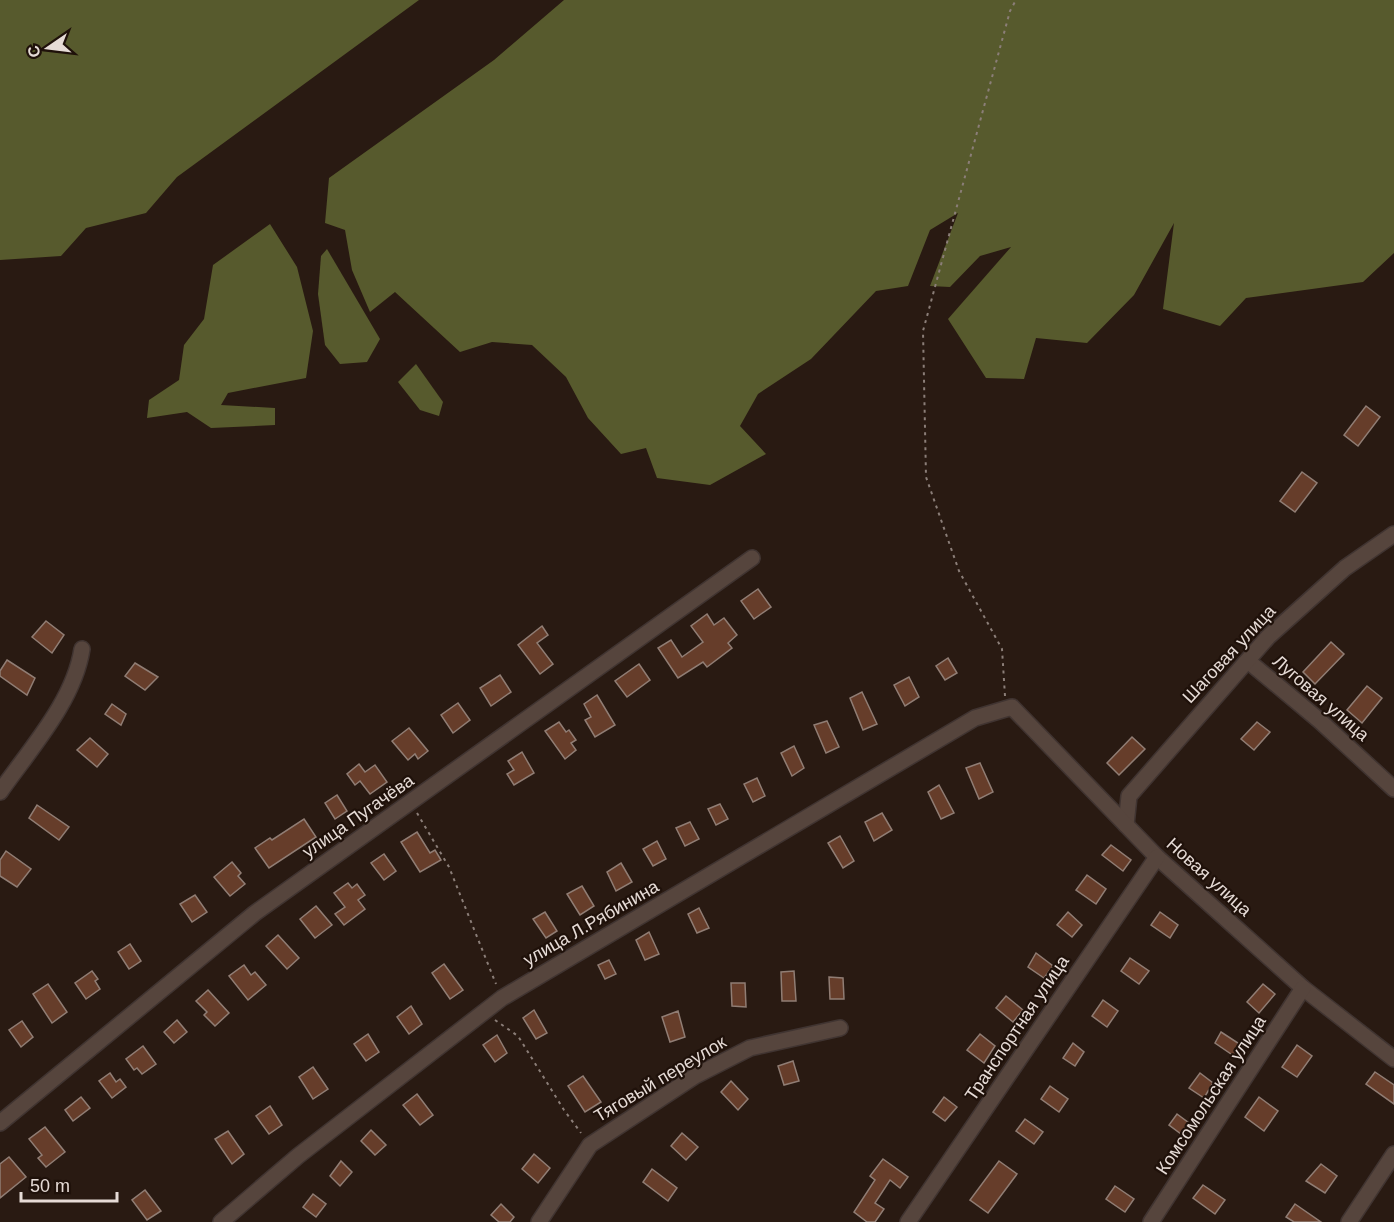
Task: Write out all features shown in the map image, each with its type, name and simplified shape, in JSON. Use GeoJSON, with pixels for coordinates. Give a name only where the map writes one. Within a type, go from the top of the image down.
{"type":"FeatureCollection","features":[{"type":"Feature","properties":{"kind":"street","name":"Шаговая улица"},"geometry":{"type":"LineString","coordinates":[[1126,825],[1129,796],[1268,637],[1345,568],[1394,534]]}},
{"type":"Feature","properties":{"kind":"street","name":"улица Пугачёва"},"geometry":{"type":"LineString","coordinates":[[0,1123],[255,913],[752,558]]}},
{"type":"Feature","properties":{"kind":"street"},"geometry":{"type":"LineString","coordinates":[[0,792],[61,705],[79,669],[82,649]]}},
{"type":"Feature","properties":{"kind":"street","name":"Луговая улица"},"geometry":{"type":"LineString","coordinates":[[1248,661],[1320,721],[1394,789]]}},
{"type":"Feature","properties":{"kind":"street","name":"Новая улица"},"geometry":{"type":"LineString","coordinates":[[1009,707],[1157,857],[1303,988],[1394,1059]]}},
{"type":"Feature","properties":{"kind":"street","name":"улица Л.Рябинина"},"geometry":{"type":"LineString","coordinates":[[221,1222],[298,1156],[502,998],[975,718],[1009,707]]}},
{"type":"Feature","properties":{"kind":"street","name":"Транспортная улица"},"geometry":{"type":"LineString","coordinates":[[908,1222],[1157,857]]}},
{"type":"Feature","properties":{"kind":"street","name":"Комсомольская улица"},"geometry":{"type":"LineString","coordinates":[[1151,1222],[1303,988]]}},
{"type":"Feature","properties":{"kind":"street","name":"Тяговый переулок"},"geometry":{"type":"LineString","coordinates":[[539,1222],[590,1145],[695,1076],[750,1048],[840,1028]]}},
{"type":"Feature","properties":{"kind":"street"},"geometry":{"type":"LineString","coordinates":[[1349,1222],[1394,1154]]}},
{"type":"Feature","properties":{"kind":"path"},"geometry":{"type":"LineString","coordinates":[[1009,707],[1002,649],[959,571],[926,477],[923,331],[1010,11],[1016,0]]}},
{"type":"Feature","properties":{"kind":"path"},"geometry":{"type":"LineString","coordinates":[[411,802],[449,867],[502,998]]}},
{"type":"Feature","properties":{"kind":"path"},"geometry":{"type":"LineString","coordinates":[[484,1012],[518,1036],[564,1110],[590,1145]]}},
{"type":"Feature","properties":{"kind":"green space"},"geometry":{"type":"Polygon","coordinates":[[[0,0],[419,0],[177,177],[146,213],[86,228],[61,256],[0,260],[0,0]]]}},
{"type":"Feature","properties":{"kind":"green space"},"geometry":{"type":"Polygon","coordinates":[[[564,0],[1394,0],[1394,253],[1363,282],[1246,298],[1220,326],[1163,309],[1174,223],[1134,295],[1087,343],[1036,338],[1024,379],[986,378],[948,319],[1011,247],[980,256],[950,287],[930,286],[958,213],[930,230],[908,286],[876,291],[811,359],[758,394],[740,426],[766,454],[710,485],[657,478],[646,448],[621,454],[588,418],[566,377],[532,345],[492,342],[460,352],[395,292],[370,312],[352,270],[345,230],[325,223],[329,178],[494,60],[564,0]]]}},
{"type":"Feature","properties":{"kind":"green space"},"geometry":{"type":"Polygon","coordinates":[[[270,224],[297,267],[313,331],[306,378],[228,393],[221,405],[275,408],[275,425],[211,428],[187,412],[147,418],[149,400],[179,380],[184,345],[204,319],[213,265],[270,224]]]}},
{"type":"Feature","properties":{"kind":"green space"},"geometry":{"type":"Polygon","coordinates":[[[327,249],[380,339],[367,362],[340,364],[325,345],[318,294],[321,256],[327,249]]]}},
{"type":"Feature","properties":{"kind":"green space"},"geometry":{"type":"Polygon","coordinates":[[[416,364],[443,402],[439,416],[420,410],[398,382],[416,364]]]}},
{"type":"Feature","properties":{"kind":"building"},"geometry":{"type":"Polygon","coordinates":[[[1366,406],[1380,417],[1358,446],[1344,435],[1366,406]]]}},
{"type":"Feature","properties":{"kind":"building"},"geometry":{"type":"Polygon","coordinates":[[[1302,472],[1317,483],[1295,512],[1280,501],[1302,472]]]}},
{"type":"Feature","properties":{"kind":"building"},"geometry":{"type":"Polygon","coordinates":[[[758,589],[771,607],[754,619],[741,601],[758,589]]]}},
{"type":"Feature","properties":{"kind":"building"},"geometry":{"type":"Polygon","coordinates":[[[707,614],[714,625],[724,618],[737,635],[728,643],[732,648],[707,667],[703,662],[678,678],[658,648],[671,640],[682,657],[703,642],[691,626],[707,614]]]}},
{"type":"Feature","properties":{"kind":"building"},"geometry":{"type":"Polygon","coordinates":[[[46,621],[64,635],[52,653],[32,637],[46,621]]]}},
{"type":"Feature","properties":{"kind":"building"},"geometry":{"type":"Polygon","coordinates":[[[542,626],[548,635],[537,643],[553,664],[540,674],[518,645],[542,626]]]}},
{"type":"Feature","properties":{"kind":"building"},"geometry":{"type":"Polygon","coordinates":[[[1331,642],[1344,654],[1315,684],[1303,672],[1331,642]]]}},
{"type":"Feature","properties":{"kind":"building"},"geometry":{"type":"Polygon","coordinates":[[[948,658],[957,673],[945,680],[936,666],[948,658]]]}},
{"type":"Feature","properties":{"kind":"building"},"geometry":{"type":"Polygon","coordinates":[[[7,660],[35,678],[27,695],[0,676],[0,671],[7,660]]]}},
{"type":"Feature","properties":{"kind":"building"},"geometry":{"type":"Polygon","coordinates":[[[135,663],[158,677],[145,690],[125,676],[135,663]]]}},
{"type":"Feature","properties":{"kind":"building"},"geometry":{"type":"Polygon","coordinates":[[[639,664],[650,680],[627,697],[615,681],[639,664]]]}},
{"type":"Feature","properties":{"kind":"building"},"geometry":{"type":"Polygon","coordinates":[[[500,675],[511,692],[491,706],[480,688],[500,675]]]}},
{"type":"Feature","properties":{"kind":"building"},"geometry":{"type":"Polygon","coordinates":[[[909,677],[919,697],[905,706],[894,685],[909,677]]]}},
{"type":"Feature","properties":{"kind":"building"},"geometry":{"type":"Polygon","coordinates":[[[1367,686],[1382,698],[1362,723],[1347,710],[1367,686]]]}},
{"type":"Feature","properties":{"kind":"building"},"geometry":{"type":"Polygon","coordinates":[[[862,692],[877,724],[863,730],[850,698],[862,692]]]}},
{"type":"Feature","properties":{"kind":"building"},"geometry":{"type":"Polygon","coordinates":[[[597,695],[615,725],[595,737],[585,720],[591,717],[584,704],[597,695]]]}},
{"type":"Feature","properties":{"kind":"building"},"geometry":{"type":"Polygon","coordinates":[[[458,703],[470,720],[453,733],[441,715],[458,703]]]}},
{"type":"Feature","properties":{"kind":"building"},"geometry":{"type":"Polygon","coordinates":[[[112,704],[126,714],[121,725],[105,714],[112,704]]]}},
{"type":"Feature","properties":{"kind":"building"},"geometry":{"type":"Polygon","coordinates":[[[827,721],[839,747],[826,753],[814,725],[827,721]]]}},
{"type":"Feature","properties":{"kind":"building"},"geometry":{"type":"Polygon","coordinates":[[[559,722],[576,740],[571,743],[576,750],[565,759],[545,731],[559,722]]]}},
{"type":"Feature","properties":{"kind":"building"},"geometry":{"type":"Polygon","coordinates":[[[1257,722],[1270,732],[1254,750],[1241,739],[1257,722]]]}},
{"type":"Feature","properties":{"kind":"building"},"geometry":{"type":"Polygon","coordinates":[[[409,728],[428,751],[418,759],[415,754],[408,760],[392,741],[409,728]]]}},
{"type":"Feature","properties":{"kind":"building"},"geometry":{"type":"Polygon","coordinates":[[[1132,737],[1145,749],[1119,775],[1107,763],[1132,737]]]}},
{"type":"Feature","properties":{"kind":"building"},"geometry":{"type":"Polygon","coordinates":[[[90,738],[108,754],[97,767],[77,750],[90,738]]]}},
{"type":"Feature","properties":{"kind":"building"},"geometry":{"type":"Polygon","coordinates":[[[794,746],[804,768],[792,776],[781,753],[794,746]]]}},
{"type":"Feature","properties":{"kind":"building"},"geometry":{"type":"Polygon","coordinates":[[[522,752],[534,773],[514,785],[507,774],[514,770],[508,761],[522,752]]]}},
{"type":"Feature","properties":{"kind":"building"},"geometry":{"type":"Polygon","coordinates":[[[980,763],[993,792],[979,799],[966,768],[980,763]]]}},
{"type":"Feature","properties":{"kind":"building"},"geometry":{"type":"Polygon","coordinates":[[[359,764],[365,772],[375,765],[387,782],[370,794],[360,781],[355,785],[347,774],[359,764]]]}},
{"type":"Feature","properties":{"kind":"building"},"geometry":{"type":"Polygon","coordinates":[[[757,778],[765,796],[753,802],[744,784],[757,778]]]}},
{"type":"Feature","properties":{"kind":"building"},"geometry":{"type":"Polygon","coordinates":[[[939,785],[954,813],[941,819],[928,792],[939,785]]]}},
{"type":"Feature","properties":{"kind":"building"},"geometry":{"type":"Polygon","coordinates":[[[337,795],[347,811],[335,819],[325,803],[337,795]]]}},
{"type":"Feature","properties":{"kind":"building"},"geometry":{"type":"Polygon","coordinates":[[[720,804],[728,819],[716,825],[708,809],[720,804]]]}},
{"type":"Feature","properties":{"kind":"building"},"geometry":{"type":"Polygon","coordinates":[[[37,805],[69,827],[59,840],[29,818],[37,805]]]}},
{"type":"Feature","properties":{"kind":"building"},"geometry":{"type":"Polygon","coordinates":[[[882,813],[892,830],[874,841],[865,822],[882,813]]]}},
{"type":"Feature","properties":{"kind":"building"},"geometry":{"type":"Polygon","coordinates":[[[304,819],[316,837],[269,868],[255,848],[304,819]]]}},
{"type":"Feature","properties":{"kind":"building"},"geometry":{"type":"Polygon","coordinates":[[[690,822],[699,839],[685,846],[676,828],[690,822]]]}},
{"type":"Feature","properties":{"kind":"building"},"geometry":{"type":"Polygon","coordinates":[[[417,832],[430,853],[435,850],[441,860],[420,872],[401,842],[417,832]]]}},
{"type":"Feature","properties":{"kind":"building"},"geometry":{"type":"Polygon","coordinates":[[[840,836],[854,861],[843,868],[828,843],[840,836]]]}},
{"type":"Feature","properties":{"kind":"building"},"geometry":{"type":"Polygon","coordinates":[[[657,841],[666,859],[653,866],[643,849],[657,841]]]}},
{"type":"Feature","properties":{"kind":"building"},"geometry":{"type":"Polygon","coordinates":[[[1111,845],[1131,860],[1123,871],[1102,855],[1111,845]]]}},
{"type":"Feature","properties":{"kind":"building"},"geometry":{"type":"Polygon","coordinates":[[[6,851],[31,869],[17,887],[0,876],[0,860],[6,851]]]}},
{"type":"Feature","properties":{"kind":"building"},"geometry":{"type":"Polygon","coordinates":[[[384,854],[396,871],[384,880],[371,863],[384,854]]]}},
{"type":"Feature","properties":{"kind":"building"},"geometry":{"type":"Polygon","coordinates":[[[232,862],[241,873],[238,876],[245,884],[230,896],[214,877],[232,862]]]}},
{"type":"Feature","properties":{"kind":"building"},"geometry":{"type":"Polygon","coordinates":[[[621,863],[632,882],[616,891],[607,872],[621,863]]]}},
{"type":"Feature","properties":{"kind":"building"},"geometry":{"type":"Polygon","coordinates":[[[1087,875],[1106,889],[1096,904],[1076,890],[1087,875]]]}},
{"type":"Feature","properties":{"kind":"building"},"geometry":{"type":"Polygon","coordinates":[[[348,883],[352,888],[357,884],[365,895],[358,900],[365,909],[344,925],[335,914],[345,907],[334,893],[348,883]]]}},
{"type":"Feature","properties":{"kind":"building"},"geometry":{"type":"Polygon","coordinates":[[[582,886],[594,906],[580,915],[567,894],[582,886]]]}},
{"type":"Feature","properties":{"kind":"building"},"geometry":{"type":"Polygon","coordinates":[[[195,895],[207,912],[192,922],[180,904],[195,895]]]}},
{"type":"Feature","properties":{"kind":"building"},"geometry":{"type":"Polygon","coordinates":[[[316,906],[332,925],[315,938],[300,919],[316,906]]]}},
{"type":"Feature","properties":{"kind":"building"},"geometry":{"type":"Polygon","coordinates":[[[699,908],[709,928],[697,933],[688,914],[699,908]]]}},
{"type":"Feature","properties":{"kind":"building"},"geometry":{"type":"Polygon","coordinates":[[[545,912],[557,931],[546,938],[533,919],[545,912]]]}},
{"type":"Feature","properties":{"kind":"building"},"geometry":{"type":"Polygon","coordinates":[[[1068,912],[1082,925],[1072,937],[1057,925],[1068,912]]]}},
{"type":"Feature","properties":{"kind":"building"},"geometry":{"type":"Polygon","coordinates":[[[1160,912],[1178,925],[1170,938],[1151,925],[1160,912]]]}},
{"type":"Feature","properties":{"kind":"building"},"geometry":{"type":"Polygon","coordinates":[[[649,932],[659,954],[645,960],[636,940],[649,932]]]}},
{"type":"Feature","properties":{"kind":"building"},"geometry":{"type":"Polygon","coordinates":[[[278,935],[299,958],[287,969],[266,946],[278,935]]]}},
{"type":"Feature","properties":{"kind":"building"},"geometry":{"type":"Polygon","coordinates":[[[130,944],[141,961],[129,969],[118,952],[130,944]]]}},
{"type":"Feature","properties":{"kind":"building"},"geometry":{"type":"Polygon","coordinates":[[[1036,953],[1053,966],[1044,978],[1028,967],[1036,953]]]}},
{"type":"Feature","properties":{"kind":"building"},"geometry":{"type":"Polygon","coordinates":[[[1130,958],[1149,971],[1139,984],[1121,971],[1130,958]]]}},
{"type":"Feature","properties":{"kind":"building"},"geometry":{"type":"Polygon","coordinates":[[[609,960],[616,974],[605,979],[598,965],[609,960]]]}},
{"type":"Feature","properties":{"kind":"building"},"geometry":{"type":"Polygon","coordinates":[[[444,964],[463,990],[450,999],[432,973],[444,964]]]}},
{"type":"Feature","properties":{"kind":"building"},"geometry":{"type":"Polygon","coordinates":[[[244,965],[251,975],[255,972],[266,985],[248,1000],[229,976],[244,965]]]}},
{"type":"Feature","properties":{"kind":"building"},"geometry":{"type":"Polygon","coordinates":[[[92,971],[98,979],[95,981],[100,989],[86,999],[75,983],[92,971]]]}},
{"type":"Feature","properties":{"kind":"building"},"geometry":{"type":"Polygon","coordinates":[[[794,971],[796,1001],[782,1001],[781,972],[794,971]]]}},
{"type":"Feature","properties":{"kind":"building"},"geometry":{"type":"Polygon","coordinates":[[[829,977],[843,978],[844,999],[830,999],[829,977]]]}},
{"type":"Feature","properties":{"kind":"building"},"geometry":{"type":"Polygon","coordinates":[[[731,983],[745,983],[746,1007],[732,1006],[731,983]]]}},
{"type":"Feature","properties":{"kind":"building"},"geometry":{"type":"Polygon","coordinates":[[[48,984],[67,1012],[52,1023],[33,994],[48,984]]]}},
{"type":"Feature","properties":{"kind":"building"},"geometry":{"type":"Polygon","coordinates":[[[1263,984],[1275,994],[1259,1013],[1247,1002],[1263,984]]]}},
{"type":"Feature","properties":{"kind":"building"},"geometry":{"type":"Polygon","coordinates":[[[208,990],[229,1013],[215,1026],[204,1015],[207,1012],[196,1001],[208,990]]]}},
{"type":"Feature","properties":{"kind":"building"},"geometry":{"type":"Polygon","coordinates":[[[1006,996],[1023,1010],[1013,1022],[996,1008],[1006,996]]]}},
{"type":"Feature","properties":{"kind":"building"},"geometry":{"type":"Polygon","coordinates":[[[1103,1000],[1118,1011],[1107,1027],[1092,1016],[1103,1000]]]}},
{"type":"Feature","properties":{"kind":"building"},"geometry":{"type":"Polygon","coordinates":[[[411,1006],[422,1024],[409,1034],[397,1017],[411,1006]]]}},
{"type":"Feature","properties":{"kind":"building"},"geometry":{"type":"Polygon","coordinates":[[[534,1010],[547,1033],[536,1039],[523,1018],[534,1010]]]}},
{"type":"Feature","properties":{"kind":"building"},"geometry":{"type":"Polygon","coordinates":[[[678,1011],[685,1037],[670,1042],[662,1017],[678,1011]]]}},
{"type":"Feature","properties":{"kind":"building"},"geometry":{"type":"Polygon","coordinates":[[[177,1020],[187,1032],[174,1043],[164,1032],[177,1020]]]}},
{"type":"Feature","properties":{"kind":"building"},"geometry":{"type":"Polygon","coordinates":[[[22,1021],[33,1037],[21,1047],[9,1030],[22,1021]]]}},
{"type":"Feature","properties":{"kind":"building"},"geometry":{"type":"Polygon","coordinates":[[[1221,1032],[1241,1045],[1234,1056],[1215,1043],[1221,1032]]]}},
{"type":"Feature","properties":{"kind":"building"},"geometry":{"type":"Polygon","coordinates":[[[368,1034],[379,1052],[366,1061],[354,1044],[368,1034]]]}},
{"type":"Feature","properties":{"kind":"building"},"geometry":{"type":"Polygon","coordinates":[[[980,1034],[995,1046],[984,1063],[967,1050],[980,1034]]]}},
{"type":"Feature","properties":{"kind":"building"},"geometry":{"type":"Polygon","coordinates":[[[497,1035],[507,1053],[495,1062],[483,1045],[497,1035]]]}},
{"type":"Feature","properties":{"kind":"building"},"geometry":{"type":"Polygon","coordinates":[[[1073,1043],[1084,1052],[1075,1066],[1063,1058],[1073,1043]]]}},
{"type":"Feature","properties":{"kind":"building"},"geometry":{"type":"Polygon","coordinates":[[[1297,1045],[1312,1056],[1297,1077],[1282,1067],[1297,1045]]]}},
{"type":"Feature","properties":{"kind":"building"},"geometry":{"type":"Polygon","coordinates":[[[143,1046],[156,1064],[142,1074],[137,1068],[134,1070],[126,1059],[143,1046]]]}},
{"type":"Feature","properties":{"kind":"building"},"geometry":{"type":"Polygon","coordinates":[[[793,1061],[799,1081],[784,1085],[778,1066],[793,1061]]]}},
{"type":"Feature","properties":{"kind":"building"},"geometry":{"type":"Polygon","coordinates":[[[313,1067],[328,1089],[313,1099],[299,1077],[313,1067]]]}},
{"type":"Feature","properties":{"kind":"building"},"geometry":{"type":"Polygon","coordinates":[[[1375,1072],[1394,1085],[1394,1104],[1366,1084],[1375,1072]]]}},
{"type":"Feature","properties":{"kind":"building"},"geometry":{"type":"Polygon","coordinates":[[[110,1073],[116,1082],[120,1079],[126,1087],[112,1098],[99,1081],[110,1073]]]}},
{"type":"Feature","properties":{"kind":"building"},"geometry":{"type":"Polygon","coordinates":[[[1200,1073],[1213,1083],[1204,1098],[1189,1088],[1200,1073]]]}},
{"type":"Feature","properties":{"kind":"building"},"geometry":{"type":"Polygon","coordinates":[[[583,1076],[601,1102],[585,1112],[568,1086],[583,1076]]]}},
{"type":"Feature","properties":{"kind":"building"},"geometry":{"type":"Polygon","coordinates":[[[731,1081],[748,1099],[738,1110],[721,1092],[731,1081]]]}},
{"type":"Feature","properties":{"kind":"building"},"geometry":{"type":"Polygon","coordinates":[[[1050,1086],[1068,1099],[1059,1112],[1041,1099],[1050,1086]]]}},
{"type":"Feature","properties":{"kind":"building"},"geometry":{"type":"Polygon","coordinates":[[[417,1094],[433,1115],[420,1125],[403,1105],[417,1094]]]}},
{"type":"Feature","properties":{"kind":"building"},"geometry":{"type":"Polygon","coordinates":[[[81,1097],[90,1108],[73,1121],[65,1110],[81,1097]]]}},
{"type":"Feature","properties":{"kind":"building"},"geometry":{"type":"Polygon","coordinates":[[[944,1097],[957,1107],[945,1121],[933,1112],[944,1097]]]}},
{"type":"Feature","properties":{"kind":"building"},"geometry":{"type":"Polygon","coordinates":[[[1259,1097],[1278,1111],[1264,1131],[1245,1117],[1259,1097]]]}},
{"type":"Feature","properties":{"kind":"building"},"geometry":{"type":"Polygon","coordinates":[[[270,1106],[282,1125],[269,1134],[256,1116],[270,1106]]]}},
{"type":"Feature","properties":{"kind":"building"},"geometry":{"type":"Polygon","coordinates":[[[1177,1114],[1189,1123],[1181,1134],[1169,1125],[1177,1114]]]}},
{"type":"Feature","properties":{"kind":"building"},"geometry":{"type":"Polygon","coordinates":[[[1025,1119],[1043,1132],[1034,1144],[1016,1131],[1025,1119]]]}},
{"type":"Feature","properties":{"kind":"building"},"geometry":{"type":"Polygon","coordinates":[[[45,1127],[65,1152],[46,1167],[38,1158],[42,1155],[29,1139],[45,1127]]]}},
{"type":"Feature","properties":{"kind":"building"},"geometry":{"type":"Polygon","coordinates":[[[371,1130],[386,1145],[375,1155],[361,1141],[371,1130]]]}},
{"type":"Feature","properties":{"kind":"building"},"geometry":{"type":"Polygon","coordinates":[[[228,1131],[244,1154],[232,1164],[215,1139],[228,1131]]]}},
{"type":"Feature","properties":{"kind":"building"},"geometry":{"type":"Polygon","coordinates":[[[682,1133],[698,1147],[686,1160],[671,1146],[682,1133]]]}},
{"type":"Feature","properties":{"kind":"building"},"geometry":{"type":"Polygon","coordinates":[[[534,1154],[550,1168],[538,1183],[522,1169],[534,1154]]]}},
{"type":"Feature","properties":{"kind":"building"},"geometry":{"type":"Polygon","coordinates":[[[9,1157],[26,1177],[0,1198],[0,1164],[9,1157]]]}},
{"type":"Feature","properties":{"kind":"building"},"geometry":{"type":"Polygon","coordinates":[[[883,1159],[908,1177],[900,1188],[890,1180],[875,1203],[884,1209],[875,1222],[867,1222],[854,1212],[875,1180],[870,1176],[883,1159]]]}},
{"type":"Feature","properties":{"kind":"building"},"geometry":{"type":"Polygon","coordinates":[[[341,1161],[352,1172],[340,1186],[330,1176],[341,1161]]]}},
{"type":"Feature","properties":{"kind":"building"},"geometry":{"type":"Polygon","coordinates":[[[999,1161],[1017,1174],[988,1213],[970,1200],[999,1161]]]}},
{"type":"Feature","properties":{"kind":"building"},"geometry":{"type":"Polygon","coordinates":[[[1321,1164],[1337,1176],[1325,1193],[1306,1181],[1321,1164]]]}},
{"type":"Feature","properties":{"kind":"building"},"geometry":{"type":"Polygon","coordinates":[[[652,1169],[677,1188],[668,1201],[643,1182],[652,1169]]]}},
{"type":"Feature","properties":{"kind":"building"},"geometry":{"type":"Polygon","coordinates":[[[1203,1185],[1225,1200],[1215,1214],[1193,1198],[1203,1185]]]}},
{"type":"Feature","properties":{"kind":"building"},"geometry":{"type":"Polygon","coordinates":[[[1115,1186],[1134,1199],[1125,1212],[1106,1199],[1115,1186]]]}},
{"type":"Feature","properties":{"kind":"building"},"geometry":{"type":"Polygon","coordinates":[[[145,1190],[161,1211],[147,1220],[132,1200],[145,1190]]]}},
{"type":"Feature","properties":{"kind":"building"},"geometry":{"type":"Polygon","coordinates":[[[313,1194],[326,1204],[316,1217],[303,1207],[313,1194]]]}},
{"type":"Feature","properties":{"kind":"building"},"geometry":{"type":"Polygon","coordinates":[[[501,1204],[514,1217],[510,1222],[499,1222],[491,1215],[501,1204]]]}},
{"type":"Feature","properties":{"kind":"building"},"geometry":{"type":"Polygon","coordinates":[[[1295,1204],[1321,1222],[1294,1222],[1286,1217],[1295,1204]]]}}]}
